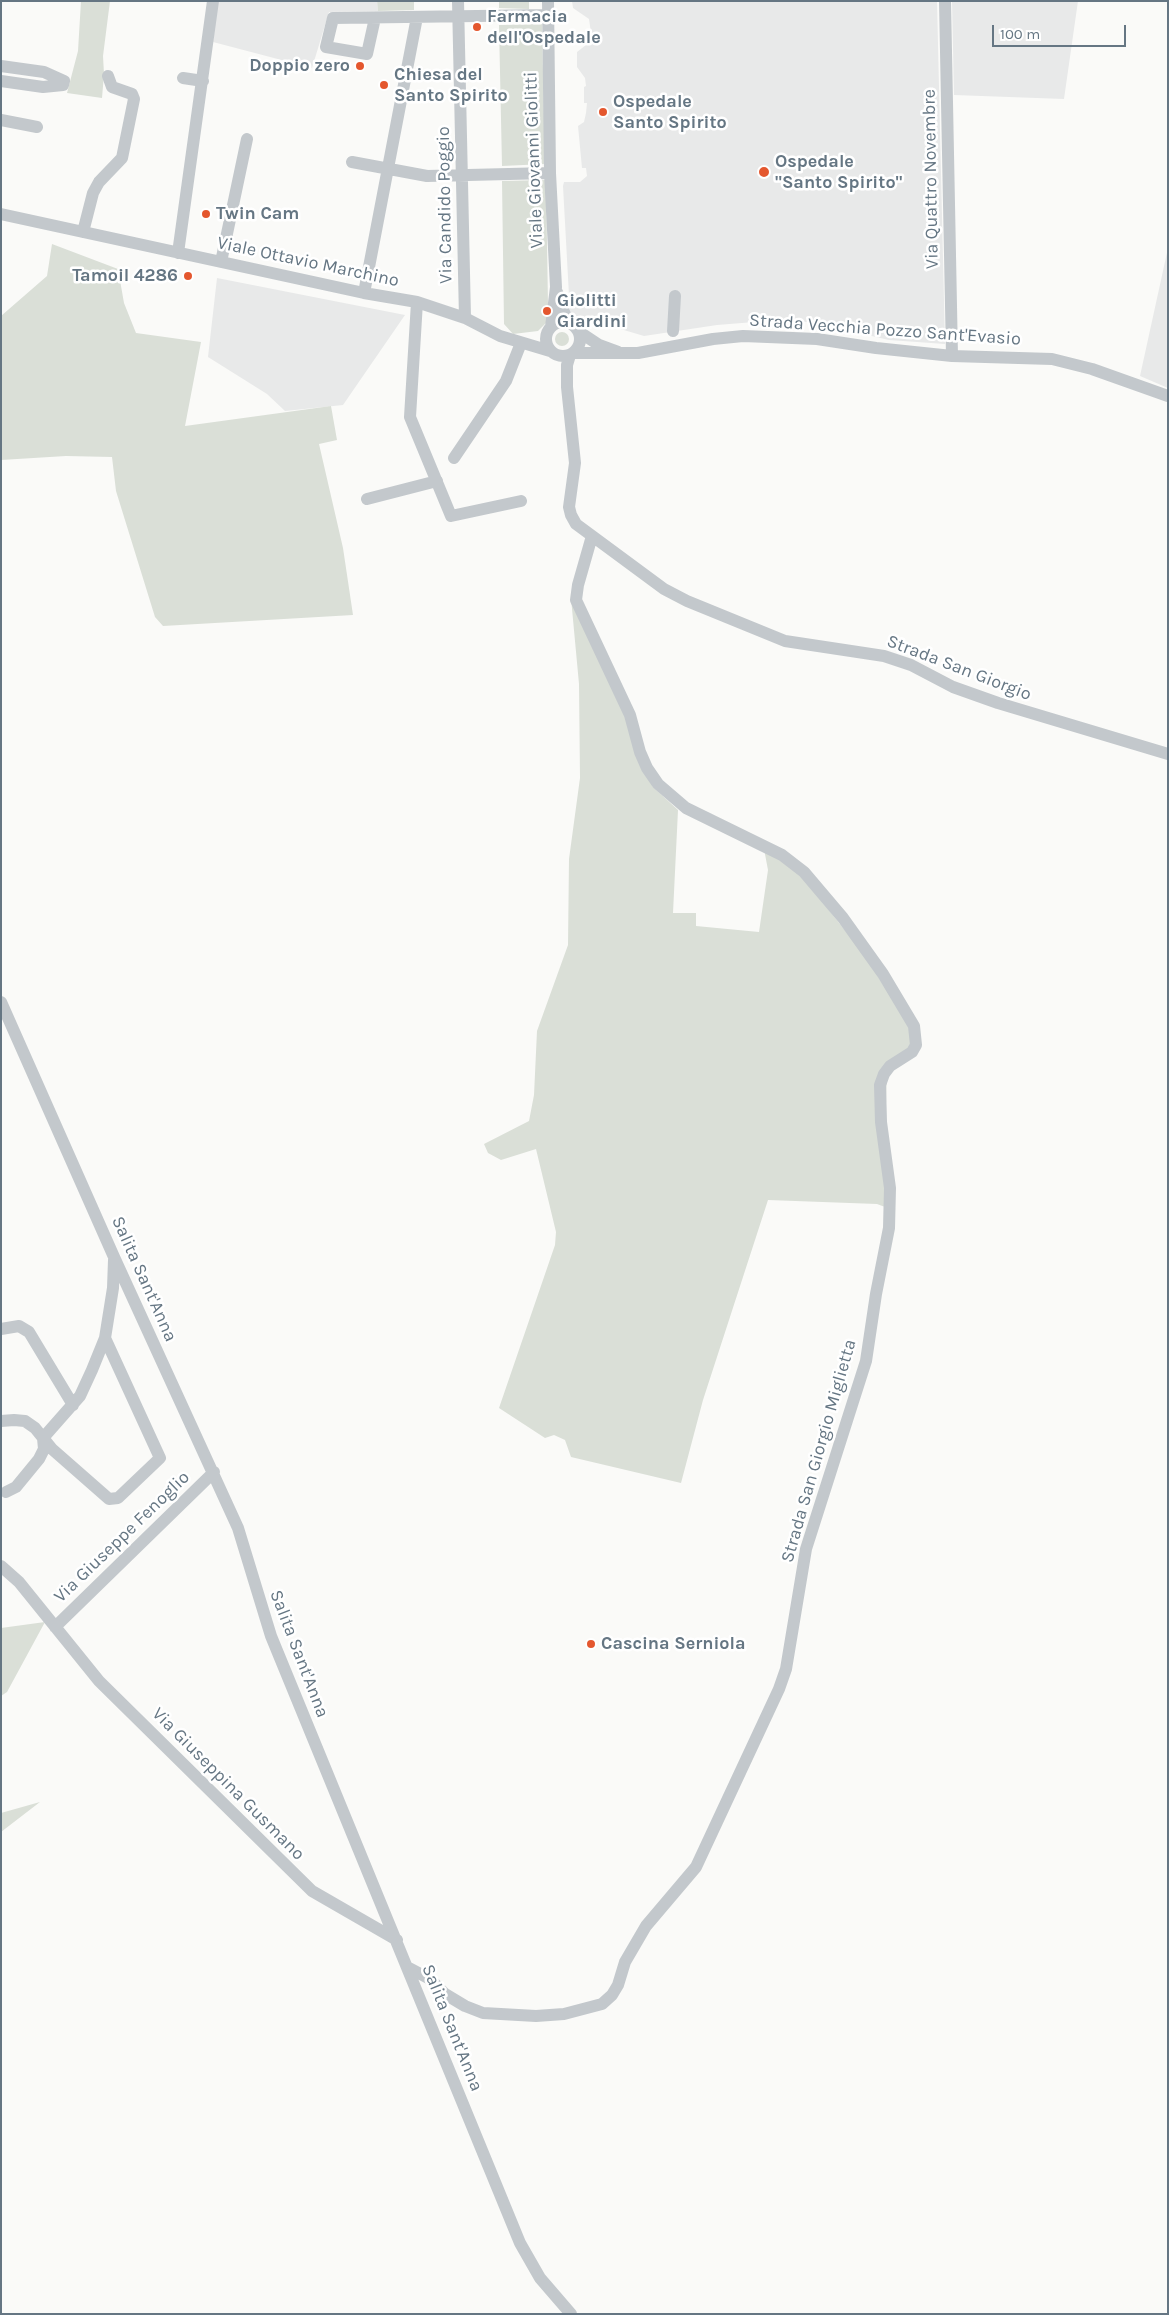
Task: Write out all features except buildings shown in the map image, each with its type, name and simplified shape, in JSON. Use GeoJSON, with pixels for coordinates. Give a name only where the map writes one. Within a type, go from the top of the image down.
{"type":"FeatureCollection","features":[{"type":"Feature","properties":{"kind":"street"},"geometry":{"type":"LineString","coordinates":[[178,253],[213,1]]}},
{"type":"Feature","properties":{"kind":"street","name":"Via Candido Poggio"},"geometry":{"type":"LineString","coordinates":[[458,1],[465,318]]}},
{"type":"Feature","properties":{"kind":"street","name":"Viale Giovanni Giolitti"},"geometry":{"type":"LineString","coordinates":[[548,1],[550,173],[556,287],[550,329]]}},
{"type":"Feature","properties":{"kind":"street","name":"Via Quattro Novembre"},"geometry":{"type":"LineString","coordinates":[[946,1],[952,356]]}},
{"type":"Feature","properties":{"kind":"street"},"geometry":{"type":"LineString","coordinates":[[375,18],[549,15]]}},
{"type":"Feature","properties":{"kind":"street"},"geometry":{"type":"LineString","coordinates":[[364,293],[417,17]]}},
{"type":"Feature","properties":{"kind":"street"},"geometry":{"type":"LineString","coordinates":[[1,66],[44,72],[64,81],[63,85],[43,87],[1,80]]}},
{"type":"Feature","properties":{"kind":"street"},"geometry":{"type":"LineString","coordinates":[[83,232],[94,192],[99,182],[122,158],[131,117],[134,96],[112,87],[108,76]]}},
{"type":"Feature","properties":{"kind":"street"},"geometry":{"type":"LineString","coordinates":[[183,78],[203,81]]}},
{"type":"Feature","properties":{"kind":"street"},"geometry":{"type":"LineString","coordinates":[[1,120],[37,127]]}},
{"type":"Feature","properties":{"kind":"street"},"geometry":{"type":"LineString","coordinates":[[221,262],[247,139]]}},
{"type":"Feature","properties":{"kind":"street"},"geometry":{"type":"LineString","coordinates":[[352,162],[427,176],[550,173]]}},
{"type":"Feature","properties":{"kind":"street","name":"Viale Ottavio Marchino"},"geometry":{"type":"LineString","coordinates":[[1,214],[364,293],[417,302],[465,318],[500,336],[552,352]]}},
{"type":"Feature","properties":{"kind":"street","name":"Viale Giovanni Giolitti"},"geometry":{"type":"LineString","coordinates":[[556,287],[562,309],[573,327]]}},
{"type":"Feature","properties":{"kind":"street"},"geometry":{"type":"LineString","coordinates":[[674,331],[675,296]]}},
{"type":"Feature","properties":{"kind":"street"},"geometry":{"type":"LineString","coordinates":[[417,302],[410,417],[451,516],[521,501]]}},
{"type":"Feature","properties":{"kind":"street"},"geometry":{"type":"LineString","coordinates":[[454,458],[506,381],[521,343],[550,329],[557,323],[573,327],[599,344],[625,354]]}},
{"type":"Feature","properties":{"kind":"street"},"geometry":{"type":"LineString","coordinates":[[550,329],[546,339],[552,352],[564,356],[572,354],[579,344],[573,327]]}},
{"type":"Feature","properties":{"kind":"street","name":"Strada Vecchia Pozzo Sant'Evasio"},"geometry":{"type":"LineString","coordinates":[[572,354],[625,354],[713,339],[743,336],[780,336],[952,356],[1052,360],[1092,368],[1168,396]]}},
{"type":"Feature","properties":{"kind":"street","name":"Strada San Giorgio"},"geometry":{"type":"LineString","coordinates":[[552,352],[560,366],[567,387]]}},
{"type":"Feature","properties":{"kind":"street","name":"Strada San Giorgio"},"geometry":{"type":"LineString","coordinates":[[572,354],[567,365],[567,387],[575,463],[569,507],[576,524],[664,589],[687,601],[785,641],[884,656],[911,666],[953,687],[998,703],[1168,754]]}},
{"type":"Feature","properties":{"kind":"street"},"geometry":{"type":"LineString","coordinates":[[366,499],[437,481]]}},
{"type":"Feature","properties":{"kind":"street","name":"Strada San Giorgio Miglietta"},"geometry":{"type":"LineString","coordinates":[[409,1968],[430,1979],[445,1994],[465,2006],[483,2013],[536,2016],[564,2014],[602,2004],[612,1995],[618,1985],[625,1962],[646,1926],[696,1867],[779,1689],[786,1669],[806,1549],[866,1361],[889,1228],[890,1188],[881,1122],[880,1085],[884,1074],[890,1066],[912,1052],[916,1046],[914,1026],[882,974],[843,918],[804,872],[782,855],[686,808],[658,784],[647,768],[640,752],[630,715],[576,600],[578,585],[592,536]]}},
{"type":"Feature","properties":{"kind":"street","name":"Salita Sant'Anna"},"geometry":{"type":"LineString","coordinates":[[1,1002],[114,1257],[214,1472],[246,1549],[271,1636],[409,1968],[520,2243],[540,2278],[571,2314]]}},
{"type":"Feature","properties":{"kind":"street"},"geometry":{"type":"LineString","coordinates":[[6,1492],[16,1487],[39,1459],[44,1449],[43,1438],[73,1405],[92,1370],[105,1338],[113,1288],[114,1257]]}},
{"type":"Feature","properties":{"kind":"street"},"geometry":{"type":"LineString","coordinates":[[1,1329],[19,1326],[29,1332],[73,1405]]}},
{"type":"Feature","properties":{"kind":"street"},"geometry":{"type":"LineString","coordinates":[[1,1421],[25,1421],[35,1428],[52,1449],[109,1499],[118,1498],[160,1458],[105,1338]]}},
{"type":"Feature","properties":{"kind":"street","name":"Via Giuseppe Fenoglio"},"geometry":{"type":"LineString","coordinates":[[55,1627],[214,1472]]}},
{"type":"Feature","properties":{"kind":"street","name":"Via Giuseppina Gusmano"},"geometry":{"type":"LineString","coordinates":[[1,1566],[18,1582],[99,1681],[312,1891],[397,1940]]}},
{"type":"Feature","properties":{"kind":"shaded area"},"geometry":{"type":"Polygon","coordinates":[[[81,1],[110,1],[103,56],[102,98],[67,93],[78,51],[81,1]]]}},
{"type":"Feature","properties":{"kind":"shaded area"},"geometry":{"type":"Polygon","coordinates":[[[217,1],[377,1],[378,11],[329,12],[312,68],[213,42],[217,1]]]}},
{"type":"Feature","properties":{"kind":"shaded area"},"geometry":{"type":"Polygon","coordinates":[[[377,1],[414,1],[414,10],[378,11],[377,1]]]}},
{"type":"Feature","properties":{"kind":"shaded area"},"geometry":{"type":"Polygon","coordinates":[[[499,1],[529,1],[529,9],[499,8],[499,1]]]}},
{"type":"Feature","properties":{"kind":"shaded area","name":"Ospedale \"Santo Spirito\""},"geometry":{"type":"Polygon","coordinates":[[[572,1],[937,1],[945,344],[889,340],[811,322],[767,321],[717,325],[644,336],[570,314],[563,186],[564,182],[580,182],[587,176],[586,168],[582,168],[578,126],[584,122],[586,113],[587,103],[584,103],[584,87],[586,86],[585,78],[577,67],[577,52],[586,45],[591,33],[589,19],[573,8],[572,1]]]}},
{"type":"Feature","properties":{"kind":"shaded area"},"geometry":{"type":"Polygon","coordinates":[[[952,1],[1078,1],[1064,99],[954,95],[952,1]]]}},
{"type":"Feature","properties":{"kind":"shaded area"},"geometry":{"type":"Polygon","coordinates":[[[542,24],[545,164],[502,166],[499,25],[542,24]]]}},
{"type":"Feature","properties":{"kind":"shaded area"},"geometry":{"type":"Polygon","coordinates":[[[546,180],[548,305],[546,323],[538,331],[513,334],[504,324],[502,181],[546,180]]]}},
{"type":"Feature","properties":{"kind":"shaded area"},"geometry":{"type":"Polygon","coordinates":[[[52,244],[118,269],[124,303],[136,333],[201,342],[185,426],[331,406],[337,440],[319,444],[343,548],[353,615],[163,626],[155,617],[116,491],[112,457],[66,456],[1,460],[1,316],[47,276],[52,244]]]}},
{"type":"Feature","properties":{"kind":"shaded area"},"geometry":{"type":"Polygon","coordinates":[[[1168,248],[1168,388],[1140,376],[1168,248]]]}},
{"type":"Feature","properties":{"kind":"shaded area"},"geometry":{"type":"Polygon","coordinates":[[[217,278],[405,315],[343,405],[285,411],[267,394],[208,357],[217,278]]]}},
{"type":"Feature","properties":{"kind":"shaded area"},"geometry":{"type":"Polygon","coordinates":[[[559,332],[565,332],[569,339],[565,346],[559,346],[555,342],[555,336],[559,332]]]}},
{"type":"Feature","properties":{"kind":"shaded area"},"geometry":{"type":"Polygon","coordinates":[[[571,598],[626,717],[653,787],[678,810],[673,913],[696,913],[696,926],[759,932],[768,870],[764,849],[802,876],[866,957],[910,1028],[911,1046],[887,1064],[885,1207],[877,1204],[768,1200],[703,1400],[681,1483],[571,1457],[565,1440],[554,1435],[545,1438],[499,1408],[555,1245],[556,1232],[536,1149],[501,1160],[488,1153],[484,1144],[529,1121],[534,1095],[537,1031],[568,945],[569,859],[580,778],[579,684],[571,598]]]}},
{"type":"Feature","properties":{"kind":"shaded area"},"geometry":{"type":"Polygon","coordinates":[[[45,1622],[7,1692],[1,1696],[1,1628],[45,1622]]]}},
{"type":"Feature","properties":{"kind":"shaded area"},"geometry":{"type":"Polygon","coordinates":[[[40,1802],[1,1832],[1,1813],[40,1802]]]}},
{"type":"Feature","properties":{"kind":"place","name":"Farmacia dell'Ospedale"},"geometry":{"type":"Point","coordinates":[477,27]}},
{"type":"Feature","properties":{"kind":"place","name":"Doppio zero"},"geometry":{"type":"Point","coordinates":[360,66]}},
{"type":"Feature","properties":{"kind":"place","name":"Chiesa del Santo Spirito"},"geometry":{"type":"Point","coordinates":[384,85]}},
{"type":"Feature","properties":{"kind":"place","name":"Ospedale Santo Spirito"},"geometry":{"type":"Point","coordinates":[603,112]}},
{"type":"Feature","properties":{"kind":"place","name":"Ospedale \"Santo Spirito\""},"geometry":{"type":"Point","coordinates":[764,172]}},
{"type":"Feature","properties":{"kind":"place","name":"Twin Cam"},"geometry":{"type":"Point","coordinates":[206,214]}},
{"type":"Feature","properties":{"kind":"place","name":"Tamoil 4286"},"geometry":{"type":"Point","coordinates":[188,276]}},
{"type":"Feature","properties":{"kind":"place","name":"Giolitti Giardini"},"geometry":{"type":"Point","coordinates":[547,311]}},
{"type":"Feature","properties":{"kind":"place","name":"Cascina Serniola"},"geometry":{"type":"Point","coordinates":[591,1644]}}]}
